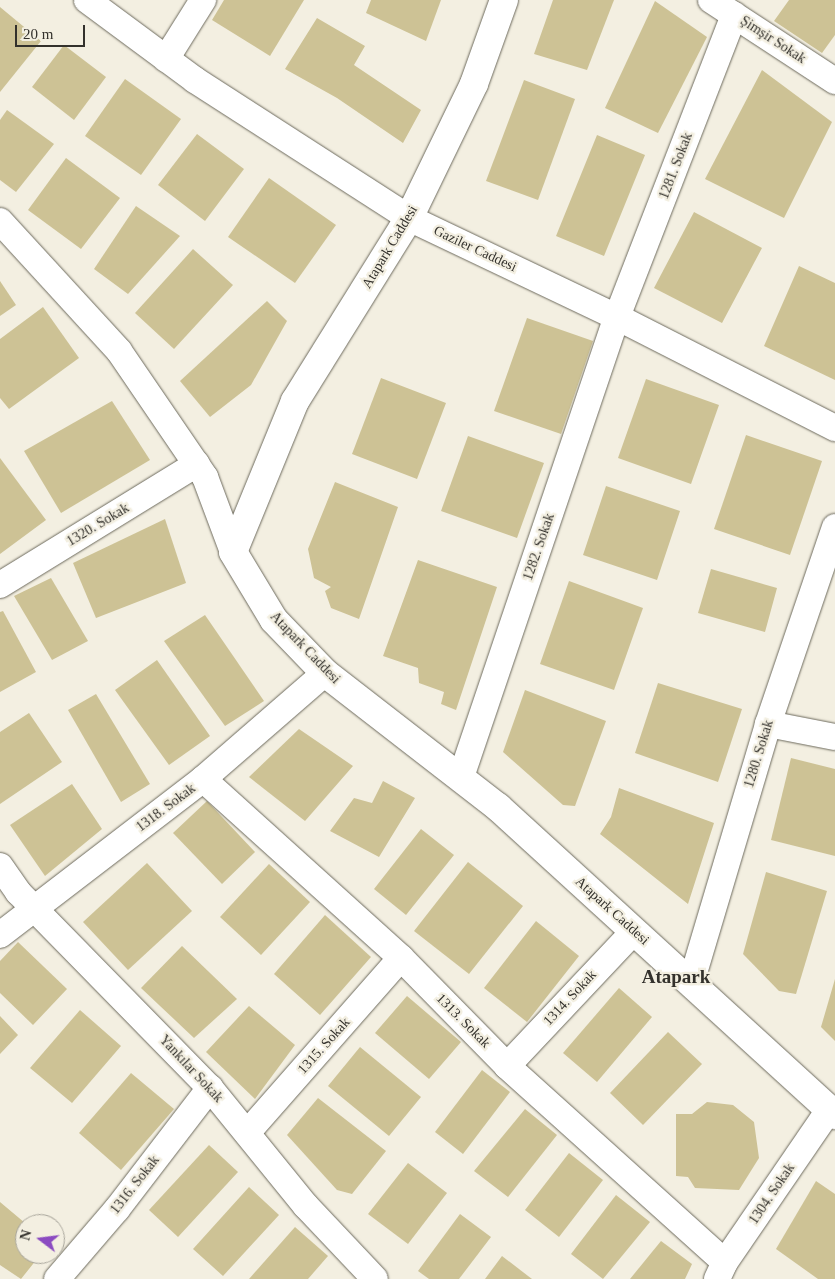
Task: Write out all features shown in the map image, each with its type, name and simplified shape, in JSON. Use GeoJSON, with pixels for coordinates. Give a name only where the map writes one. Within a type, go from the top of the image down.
{"type":"FeatureCollection","features":[{"type":"Feature","properties":{"kind":"street","name":"Gaziler Caddesi"},"geometry":{"type":"LineString","coordinates":[[87,0],[166,59],[409,218],[618,317],[835,428]]}},
{"type":"Feature","properties":{"kind":"street"},"geometry":{"type":"LineString","coordinates":[[166,59],[203,0]]}},
{"type":"Feature","properties":{"kind":"street","name":"Atapark Caddesi"},"geometry":{"type":"LineString","coordinates":[[504,0],[474,84],[409,218],[295,401],[233,552],[274,620],[325,672],[460,777],[634,931],[832,1113]]}},
{"type":"Feature","properties":{"kind":"street","name":"Şimşir Sokak"},"geometry":{"type":"LineString","coordinates":[[711,0],[835,81]]}},
{"type":"Feature","properties":{"kind":"street","name":"1281. Sokak"},"geometry":{"type":"LineString","coordinates":[[618,317],[734,15]]}},
{"type":"Feature","properties":{"kind":"street"},"geometry":{"type":"LineString","coordinates":[[0,221],[119,351],[205,477],[233,552]]}},
{"type":"Feature","properties":{"kind":"street","name":"1282. Sokak"},"geometry":{"type":"LineString","coordinates":[[460,777],[618,317]]}},
{"type":"Feature","properties":{"kind":"street","name":"1320. Sokak"},"geometry":{"type":"LineString","coordinates":[[0,585],[197,464]]}},
{"type":"Feature","properties":{"kind":"street","name":"1280. Sokak"},"geometry":{"type":"LineString","coordinates":[[691,983],[768,724],[835,527]]}},
{"type":"Feature","properties":{"kind":"street","name":"1318. Sokak"},"geometry":{"type":"LineString","coordinates":[[0,935],[203,779],[325,672]]}},
{"type":"Feature","properties":{"kind":"street"},"geometry":{"type":"LineString","coordinates":[[768,724],[835,737]]}},
{"type":"Feature","properties":{"kind":"street","name":"1313. Sokak"},"geometry":{"type":"LineString","coordinates":[[203,779],[401,958],[507,1066],[721,1270]]}},
{"type":"Feature","properties":{"kind":"street","name":"Yankılar Sokak"},"geometry":{"type":"LineString","coordinates":[[0,866],[33,908],[210,1088],[306,1206],[375,1279]]}},
{"type":"Feature","properties":{"kind":"street","name":"1314. Sokak"},"geometry":{"type":"LineString","coordinates":[[507,1066],[634,931]]}},
{"type":"Feature","properties":{"kind":"street","name":"1315. Sokak"},"geometry":{"type":"LineString","coordinates":[[247,1133],[401,958]]}},
{"type":"Feature","properties":{"kind":"street","name":"1316. Sokak"},"geometry":{"type":"LineString","coordinates":[[57,1279],[117,1209],[210,1088]]}},
{"type":"Feature","properties":{"kind":"street","name":"1304. Sokak"},"geometry":{"type":"LineString","coordinates":[[721,1270],[832,1113]]}},
{"type":"Feature","properties":{"kind":"building"},"geometry":{"type":"Polygon","coordinates":[[[224,0],[304,0],[270,56],[212,20],[224,0]]]}},
{"type":"Feature","properties":{"kind":"building"},"geometry":{"type":"Polygon","coordinates":[[[371,0],[441,0],[426,41],[366,13],[371,0]]]}},
{"type":"Feature","properties":{"kind":"building"},"geometry":{"type":"Polygon","coordinates":[[[553,0],[614,0],[587,70],[534,54],[553,0]]]}},
{"type":"Feature","properties":{"kind":"building"},"geometry":{"type":"Polygon","coordinates":[[[789,0],[835,0],[835,35],[822,53],[774,21],[789,0]]]}},
{"type":"Feature","properties":{"kind":"building"},"geometry":{"type":"Polygon","coordinates":[[[655,1],[707,37],[658,133],[605,108],[655,1]]]}},
{"type":"Feature","properties":{"kind":"building"},"geometry":{"type":"Polygon","coordinates":[[[0,7],[41,41],[0,92],[0,7]]]}},
{"type":"Feature","properties":{"kind":"building"},"geometry":{"type":"Polygon","coordinates":[[[317,18],[365,46],[354,65],[421,110],[403,143],[337,98],[285,69],[317,18]]]}},
{"type":"Feature","properties":{"kind":"building"},"geometry":{"type":"Polygon","coordinates":[[[64,45],[106,77],[74,120],[32,87],[64,45]]]}},
{"type":"Feature","properties":{"kind":"building"},"geometry":{"type":"Polygon","coordinates":[[[762,70],[832,122],[784,218],[705,179],[762,70]]]}},
{"type":"Feature","properties":{"kind":"building"},"geometry":{"type":"Polygon","coordinates":[[[125,79],[181,119],[141,175],[85,136],[125,79]]]}},
{"type":"Feature","properties":{"kind":"building"},"geometry":{"type":"Polygon","coordinates":[[[524,80],[575,99],[538,200],[486,181],[524,80]]]}},
{"type":"Feature","properties":{"kind":"building"},"geometry":{"type":"Polygon","coordinates":[[[7,110],[54,144],[16,192],[0,180],[0,120],[7,110]]]}},
{"type":"Feature","properties":{"kind":"building"},"geometry":{"type":"Polygon","coordinates":[[[197,134],[244,169],[205,221],[158,185],[197,134]]]}},
{"type":"Feature","properties":{"kind":"building"},"geometry":{"type":"Polygon","coordinates":[[[597,135],[645,155],[604,256],[556,236],[597,135]]]}},
{"type":"Feature","properties":{"kind":"building"},"geometry":{"type":"Polygon","coordinates":[[[66,158],[120,198],[81,249],[28,210],[66,158]]]}},
{"type":"Feature","properties":{"kind":"building"},"geometry":{"type":"Polygon","coordinates":[[[269,178],[336,225],[295,283],[228,237],[269,178]]]}},
{"type":"Feature","properties":{"kind":"building"},"geometry":{"type":"Polygon","coordinates":[[[136,206],[180,236],[128,294],[94,269],[136,206]]]}},
{"type":"Feature","properties":{"kind":"building"},"geometry":{"type":"Polygon","coordinates":[[[694,212],[762,248],[722,323],[654,288],[694,212]]]}},
{"type":"Feature","properties":{"kind":"building"},"geometry":{"type":"Polygon","coordinates":[[[193,249],[233,285],[174,349],[135,313],[193,249]]]}},
{"type":"Feature","properties":{"kind":"building"},"geometry":{"type":"Polygon","coordinates":[[[799,266],[835,283],[835,380],[764,346],[799,266]]]}},
{"type":"Feature","properties":{"kind":"building"},"geometry":{"type":"Polygon","coordinates":[[[0,281],[16,305],[0,316],[0,281]]]}},
{"type":"Feature","properties":{"kind":"building"},"geometry":{"type":"Polygon","coordinates":[[[267,301],[287,321],[251,385],[210,417],[180,381],[267,301]]]}},
{"type":"Feature","properties":{"kind":"building"},"geometry":{"type":"Polygon","coordinates":[[[43,307],[79,358],[9,409],[0,398],[0,339],[43,307]]]}},
{"type":"Feature","properties":{"kind":"building"},"geometry":{"type":"Polygon","coordinates":[[[527,318],[593,341],[561,434],[494,411],[527,318]]]}},
{"type":"Feature","properties":{"kind":"building"},"geometry":{"type":"Polygon","coordinates":[[[381,378],[446,403],[417,479],[352,454],[381,378]]]}},
{"type":"Feature","properties":{"kind":"building"},"geometry":{"type":"Polygon","coordinates":[[[646,379],[719,405],[691,484],[618,458],[646,379]]]}},
{"type":"Feature","properties":{"kind":"building"},"geometry":{"type":"Polygon","coordinates":[[[112,401],[150,460],[61,513],[24,451],[112,401]]]}},
{"type":"Feature","properties":{"kind":"building"},"geometry":{"type":"Polygon","coordinates":[[[746,435],[822,461],[790,555],[714,529],[746,435]]]}},
{"type":"Feature","properties":{"kind":"building"},"geometry":{"type":"Polygon","coordinates":[[[468,436],[544,463],[517,538],[441,511],[468,436]]]}},
{"type":"Feature","properties":{"kind":"building"},"geometry":{"type":"Polygon","coordinates":[[[0,458],[46,520],[0,554],[0,458]]]}},
{"type":"Feature","properties":{"kind":"building"},"geometry":{"type":"Polygon","coordinates":[[[335,482],[398,507],[359,619],[331,608],[325,591],[331,587],[314,578],[308,549],[335,482]]]}},
{"type":"Feature","properties":{"kind":"building"},"geometry":{"type":"Polygon","coordinates":[[[606,486],[680,511],[657,580],[583,555],[606,486]]]}},
{"type":"Feature","properties":{"kind":"building"},"geometry":{"type":"Polygon","coordinates":[[[165,519],[186,583],[96,618],[73,563],[165,519]]]}},
{"type":"Feature","properties":{"kind":"building"},"geometry":{"type":"Polygon","coordinates":[[[418,560],[497,587],[456,710],[441,704],[444,692],[419,683],[418,668],[383,656],[418,560]]]}},
{"type":"Feature","properties":{"kind":"building"},"geometry":{"type":"Polygon","coordinates":[[[711,569],[777,588],[765,632],[698,613],[711,569]]]}},
{"type":"Feature","properties":{"kind":"building"},"geometry":{"type":"Polygon","coordinates":[[[51,578],[88,641],[52,660],[14,596],[51,578]]]}},
{"type":"Feature","properties":{"kind":"building"},"geometry":{"type":"Polygon","coordinates":[[[569,581],[643,608],[614,690],[540,664],[569,581]]]}},
{"type":"Feature","properties":{"kind":"building"},"geometry":{"type":"Polygon","coordinates":[[[3,611],[36,672],[0,692],[0,612],[3,611]]]}},
{"type":"Feature","properties":{"kind":"building"},"geometry":{"type":"Polygon","coordinates":[[[205,615],[264,701],[225,726],[164,641],[205,615]]]}},
{"type":"Feature","properties":{"kind":"building"},"geometry":{"type":"Polygon","coordinates":[[[157,660],[210,736],[169,765],[115,690],[157,660]]]}},
{"type":"Feature","properties":{"kind":"building"},"geometry":{"type":"Polygon","coordinates":[[[658,683],[742,709],[718,782],[635,753],[658,683]]]}},
{"type":"Feature","properties":{"kind":"building"},"geometry":{"type":"Polygon","coordinates":[[[525,690],[606,721],[575,806],[563,805],[503,752],[525,690]]]}},
{"type":"Feature","properties":{"kind":"building"},"geometry":{"type":"Polygon","coordinates":[[[96,694],[150,784],[121,802],[68,710],[96,694]]]}},
{"type":"Feature","properties":{"kind":"building"},"geometry":{"type":"Polygon","coordinates":[[[29,713],[62,762],[0,804],[0,732],[29,713]]]}},
{"type":"Feature","properties":{"kind":"building"},"geometry":{"type":"Polygon","coordinates":[[[299,729],[353,766],[305,821],[249,777],[299,729]]]}},
{"type":"Feature","properties":{"kind":"building"},"geometry":{"type":"Polygon","coordinates":[[[791,758],[835,769],[835,856],[771,840],[791,758]]]}},
{"type":"Feature","properties":{"kind":"building"},"geometry":{"type":"Polygon","coordinates":[[[383,781],[415,798],[379,857],[330,831],[354,798],[372,803],[383,781]]]}},
{"type":"Feature","properties":{"kind":"building"},"geometry":{"type":"Polygon","coordinates":[[[72,784],[102,829],[45,876],[10,825],[72,784]]]}},
{"type":"Feature","properties":{"kind":"building"},"geometry":{"type":"Polygon","coordinates":[[[619,788],[714,823],[688,904],[600,834],[611,817],[619,788]]]}},
{"type":"Feature","properties":{"kind":"building"},"geometry":{"type":"Polygon","coordinates":[[[207,801],[255,852],[222,884],[173,833],[207,801]]]}},
{"type":"Feature","properties":{"kind":"building"},"geometry":{"type":"Polygon","coordinates":[[[421,829],[454,855],[406,915],[374,889],[421,829]]]}},
{"type":"Feature","properties":{"kind":"building"},"geometry":{"type":"Polygon","coordinates":[[[468,862],[523,906],[469,974],[414,931],[468,862]]]}},
{"type":"Feature","properties":{"kind":"building"},"geometry":{"type":"Polygon","coordinates":[[[147,863],[192,911],[128,970],[83,922],[147,863]]]}},
{"type":"Feature","properties":{"kind":"building"},"geometry":{"type":"Polygon","coordinates":[[[269,864],[310,902],[261,955],[220,917],[269,864]]]}},
{"type":"Feature","properties":{"kind":"building"},"geometry":{"type":"Polygon","coordinates":[[[766,872],[827,891],[796,994],[779,991],[743,954],[766,872]]]}},
{"type":"Feature","properties":{"kind":"building"},"geometry":{"type":"Polygon","coordinates":[[[325,915],[371,957],[320,1015],[274,974],[325,915]]]}},
{"type":"Feature","properties":{"kind":"building"},"geometry":{"type":"Polygon","coordinates":[[[536,921],[579,956],[527,1022],[484,988],[536,921]]]}},
{"type":"Feature","properties":{"kind":"building"},"geometry":{"type":"Polygon","coordinates":[[[18,942],[67,989],[33,1025],[0,993],[0,961],[18,942]]]}},
{"type":"Feature","properties":{"kind":"building"},"geometry":{"type":"Polygon","coordinates":[[[182,946],[237,999],[194,1038],[141,988],[182,946]]]}},
{"type":"Feature","properties":{"kind":"building"},"geometry":{"type":"Polygon","coordinates":[[[835,979],[835,1041],[821,1027],[835,979]]]}},
{"type":"Feature","properties":{"kind":"building"},"geometry":{"type":"Polygon","coordinates":[[[619,988],[652,1017],[597,1082],[563,1053],[619,988]]]}},
{"type":"Feature","properties":{"kind":"building"},"geometry":{"type":"Polygon","coordinates":[[[407,996],[461,1042],[429,1079],[375,1033],[407,996]]]}},
{"type":"Feature","properties":{"kind":"building"},"geometry":{"type":"Polygon","coordinates":[[[249,1006],[295,1045],[255,1099],[206,1052],[249,1006]]]}},
{"type":"Feature","properties":{"kind":"building"},"geometry":{"type":"Polygon","coordinates":[[[80,1010],[121,1046],[72,1103],[30,1068],[80,1010]]]}},
{"type":"Feature","properties":{"kind":"building"},"geometry":{"type":"Polygon","coordinates":[[[0,1016],[18,1035],[0,1054],[0,1016]]]}},
{"type":"Feature","properties":{"kind":"building"},"geometry":{"type":"Polygon","coordinates":[[[668,1032],[702,1064],[643,1125],[610,1093],[668,1032]]]}},
{"type":"Feature","properties":{"kind":"building"},"geometry":{"type":"Polygon","coordinates":[[[360,1047],[421,1097],[389,1136],[328,1086],[360,1047]]]}},
{"type":"Feature","properties":{"kind":"building"},"geometry":{"type":"Polygon","coordinates":[[[482,1070],[510,1092],[463,1154],[435,1132],[482,1070]]]}},
{"type":"Feature","properties":{"kind":"building"},"geometry":{"type":"Polygon","coordinates":[[[131,1073],[174,1109],[121,1170],[79,1133],[131,1073]]]}},
{"type":"Feature","properties":{"kind":"building"},"geometry":{"type":"Polygon","coordinates":[[[318,1098],[386,1151],[352,1194],[337,1190],[287,1135],[318,1098]]]}},
{"type":"Feature","properties":{"kind":"building"},"geometry":{"type":"Polygon","coordinates":[[[707,1102],[733,1105],[754,1122],[759,1158],[739,1190],[695,1188],[688,1177],[676,1176],[676,1114],[692,1114],[707,1102]]]}},
{"type":"Feature","properties":{"kind":"building"},"geometry":{"type":"Polygon","coordinates":[[[525,1109],[557,1135],[508,1197],[474,1171],[525,1109]]]}},
{"type":"Feature","properties":{"kind":"building"},"geometry":{"type":"Polygon","coordinates":[[[209,1145],[238,1172],[178,1237],[149,1210],[209,1145]]]}},
{"type":"Feature","properties":{"kind":"building"},"geometry":{"type":"Polygon","coordinates":[[[569,1153],[603,1180],[559,1237],[525,1210],[569,1153]]]}},
{"type":"Feature","properties":{"kind":"building"},"geometry":{"type":"Polygon","coordinates":[[[408,1163],[447,1193],[408,1244],[368,1214],[408,1163]]]}},
{"type":"Feature","properties":{"kind":"building"},"geometry":{"type":"Polygon","coordinates":[[[816,1181],[835,1194],[835,1279],[818,1279],[776,1249],[816,1181]]]}},
{"type":"Feature","properties":{"kind":"building"},"geometry":{"type":"Polygon","coordinates":[[[249,1187],[279,1215],[223,1276],[193,1249],[249,1187]]]}},
{"type":"Feature","properties":{"kind":"building"},"geometry":{"type":"Polygon","coordinates":[[[616,1195],[650,1222],[603,1279],[571,1254],[616,1195]]]}},
{"type":"Feature","properties":{"kind":"building"},"geometry":{"type":"Polygon","coordinates":[[[0,1202],[15,1215],[15,1264],[33,1264],[21,1279],[0,1265],[0,1202]]]}},
{"type":"Feature","properties":{"kind":"building"},"geometry":{"type":"Polygon","coordinates":[[[460,1214],[491,1237],[459,1279],[429,1279],[418,1271],[460,1214]]]}},
{"type":"Feature","properties":{"kind":"building"},"geometry":{"type":"Polygon","coordinates":[[[295,1227],[328,1256],[308,1279],[249,1279],[295,1227]]]}},
{"type":"Feature","properties":{"kind":"building"},"geometry":{"type":"Polygon","coordinates":[[[661,1241],[692,1264],[685,1279],[630,1279],[661,1241]]]}},
{"type":"Feature","properties":{"kind":"building"},"geometry":{"type":"Polygon","coordinates":[[[502,1256],[532,1279],[485,1279],[502,1256]]]}},
{"type":"Feature","properties":{"kind":"district","name":"Atapark"},"geometry":{"type":"Point","coordinates":[676,977]}}]}
